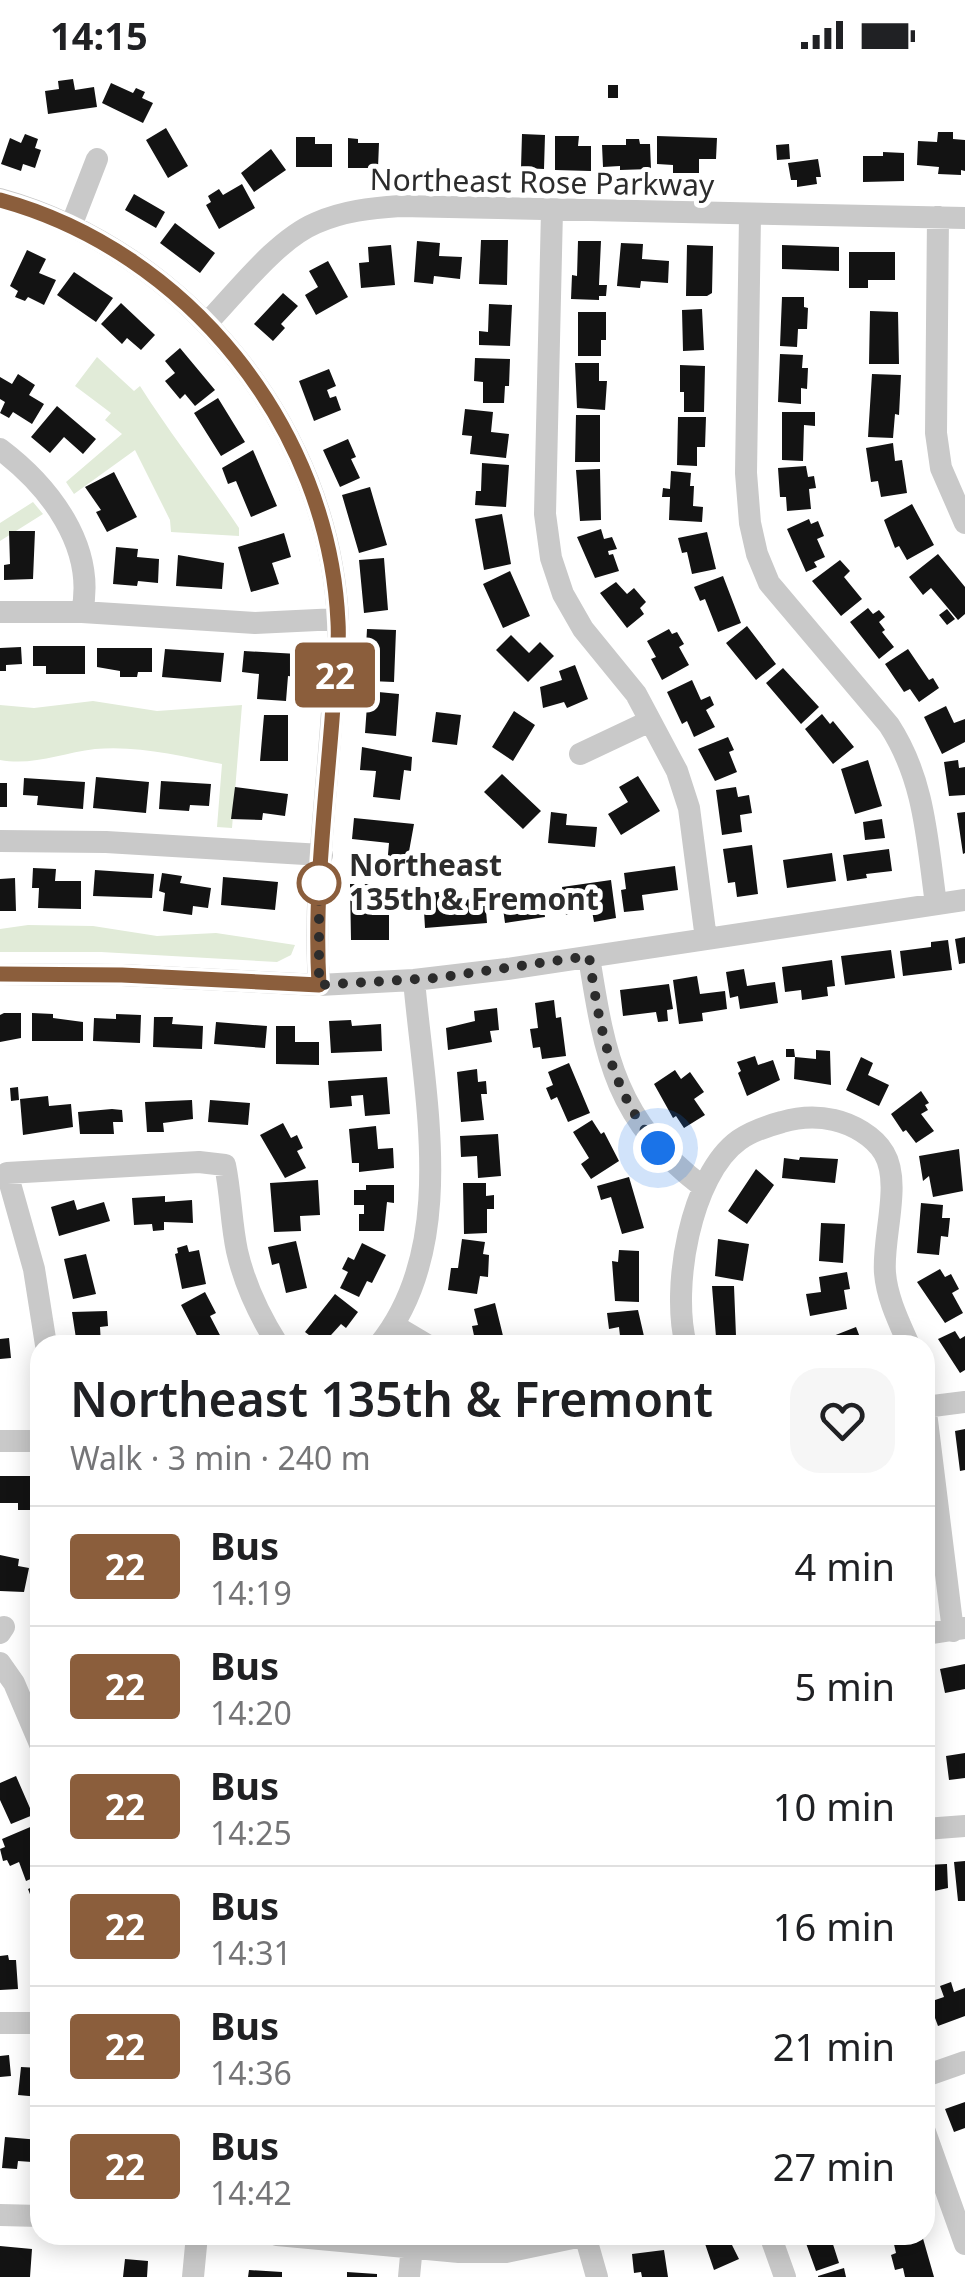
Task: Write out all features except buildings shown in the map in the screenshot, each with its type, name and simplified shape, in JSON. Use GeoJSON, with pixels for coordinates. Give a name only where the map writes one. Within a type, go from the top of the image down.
{"type":"FeatureCollection","features":[{"type":"Feature","properties":{"kind":"street"},"geometry":{"type":"LineString","coordinates":[[71,226],[97,159]]}},
{"type":"Feature","properties":{"kind":"street"},"geometry":{"type":"LineString","coordinates":[[0,200],[71,226],[148,271],[207,322],[253,380],[295,451],[324,535],[338,619],[317,909],[319,985]]}},
{"type":"Feature","properties":{"kind":"street","name":"Northeast Rose Parkway"},"geometry":{"type":"LineString","coordinates":[[207,322],[288,240],[314,224],[352,212],[400,206],[965,218]]}},
{"type":"Feature","properties":{"kind":"street"},"geometry":{"type":"LineString","coordinates":[[552,210],[545,514],[551,558],[563,594],[583,629],[626,680],[676,772],[689,808],[706,939]]}},
{"type":"Feature","properties":{"kind":"street"},"geometry":{"type":"LineString","coordinates":[[750,216],[746,474],[757,554],[769,583],[889,725],[906,751],[922,796],[936,904]]}},
{"type":"Feature","properties":{"kind":"street"},"geometry":{"type":"LineString","coordinates":[[938,217],[936,434],[941,468],[965,523]]}},
{"type":"Feature","properties":{"kind":"street"},"geometry":{"type":"LineString","coordinates":[[0,448],[39,484],[72,534],[86,572],[82,612]]}},
{"type":"Feature","properties":{"kind":"street"},"geometry":{"type":"LineString","coordinates":[[0,612],[82,612],[255,623],[338,619]]}},
{"type":"Feature","properties":{"kind":"street"},"geometry":{"type":"LineString","coordinates":[[580,754],[650,721]]}},
{"type":"Feature","properties":{"kind":"street"},"geometry":{"type":"LineString","coordinates":[[0,841],[106,842],[322,854]]}},
{"type":"Feature","properties":{"kind":"street"},"geometry":{"type":"LineString","coordinates":[[0,974],[122,975],[319,985],[414,980],[965,900]]}},
{"type":"Feature","properties":{"kind":"street"},"geometry":{"type":"LineString","coordinates":[[589,956],[601,1036],[625,1100],[658,1148],[703,1187]]}},
{"type":"Feature","properties":{"kind":"street"},"geometry":{"type":"LineString","coordinates":[[387,1335],[412,1294],[430,1217],[431,1178],[414,980]]}},
{"type":"Feature","properties":{"kind":"street"},"geometry":{"type":"LineString","coordinates":[[685,1335],[681,1282],[703,1187],[720,1159],[739,1140],[764,1128],[792,1119],[822,1117],[850,1124],[884,1153],[892,1180],[884,1244],[885,1276],[905,1335]]}},
{"type":"Feature","properties":{"kind":"street"},"geometry":{"type":"LineString","coordinates":[[44,1335],[34,1270],[7,1174],[199,1162],[225,1165],[244,1277],[272,1335]]}},
{"type":"Feature","properties":{"kind":"street"},"geometry":{"type":"LineString","coordinates":[[395,1326],[410,1335]]}},
{"type":"Feature","properties":{"kind":"street"},"geometry":{"type":"LineString","coordinates":[[935,1404],[965,1402]]}},
{"type":"Feature","properties":{"kind":"street"},"geometry":{"type":"LineString","coordinates":[[0,1441],[30,1441]]}},
{"type":"Feature","properties":{"kind":"street"},"geometry":{"type":"LineString","coordinates":[[935,1471],[959,1629]]}},
{"type":"Feature","properties":{"kind":"street"},"geometry":{"type":"LineString","coordinates":[[0,1663],[14,1683],[30,1721]]}},
{"type":"Feature","properties":{"kind":"street"},"geometry":{"type":"LineString","coordinates":[[935,1829],[965,1826]]}},
{"type":"Feature","properties":{"kind":"street"},"geometry":{"type":"LineString","coordinates":[[0,2023],[30,2023]]}},
{"type":"Feature","properties":{"kind":"street"},"geometry":{"type":"LineString","coordinates":[[935,2072],[965,2062]]}},
{"type":"Feature","properties":{"kind":"street"},"geometry":{"type":"LineString","coordinates":[[935,2160],[965,2244]]}},
{"type":"Feature","properties":{"kind":"street"},"geometry":{"type":"LineString","coordinates":[[0,2215],[30,2216]]}},
{"type":"Feature","properties":{"kind":"street"},"geometry":{"type":"LineString","coordinates":[[193,2277],[196,2245]]}},
{"type":"Feature","properties":{"kind":"street"},"geometry":{"type":"LineString","coordinates":[[409,2277],[413,2245]]}},
{"type":"Feature","properties":{"kind":"street"},"geometry":{"type":"LineString","coordinates":[[447,2245],[506,2252],[539,2245]]}},
{"type":"Feature","properties":{"kind":"street"},"geometry":{"type":"LineString","coordinates":[[589,2245],[597,2277]]}},
{"type":"Feature","properties":{"kind":"street"},"geometry":{"type":"LineString","coordinates":[[774,2245],[786,2277]]}},
{"type":"Feature","properties":{"kind":"green space"},"geometry":{"type":"Polygon","coordinates":[[[97,357],[134,391],[140,386],[239,528],[239,536],[171,532],[170,520],[135,450],[74,494],[66,482],[122,434],[105,420],[111,413],[75,386],[97,357]]]}},
{"type":"Feature","properties":{"kind":"green space"},"geometry":{"type":"Polygon","coordinates":[[[33,502],[43,514],[0,541],[0,523],[33,502]]]}},
{"type":"Feature","properties":{"kind":"green space"},"geometry":{"type":"Polygon","coordinates":[[[93,701],[157,711],[242,705],[232,828],[217,827],[222,764],[111,748],[36,760],[0,760],[0,705],[34,708],[93,701]]]}},
{"type":"Feature","properties":{"kind":"green space"},"geometry":{"type":"Polygon","coordinates":[[[28,925],[93,926],[157,936],[216,933],[295,945],[291,955],[277,962],[101,952],[0,952],[0,929],[28,925]]]}},
{"type":"Feature","properties":{"kind":"bus line","name":"22"},"geometry":{"type":"LineString","coordinates":[[0,200],[71,226],[126,256],[181,298],[218,334],[253,380],[295,451],[324,535],[338,619],[317,909],[319,985],[122,975],[0,974]]}},
{"type":"Feature","properties":{"kind":"place","name":"Northeast 135th & Fremont"},"geometry":{"type":"Point","coordinates":[319,883]}},
{"type":"Feature","properties":{"kind":"route"},"geometry":{"type":"LineString","coordinates":[[319,883],[319,985],[436,978],[589,956],[601,1036],[613,1073],[638,1122],[658,1148]]}}]}
